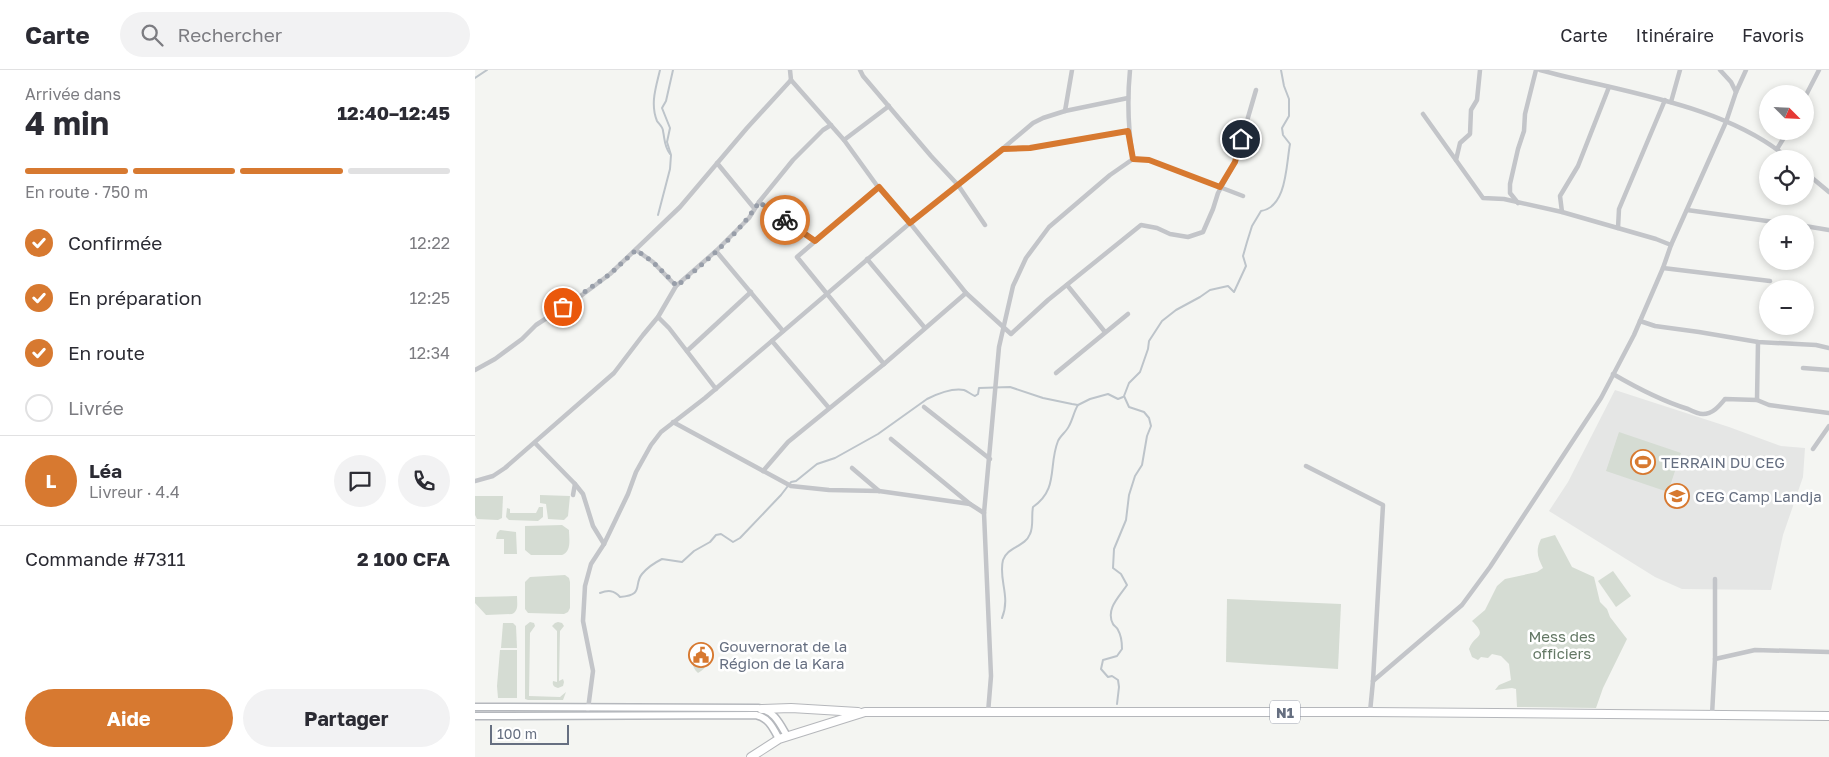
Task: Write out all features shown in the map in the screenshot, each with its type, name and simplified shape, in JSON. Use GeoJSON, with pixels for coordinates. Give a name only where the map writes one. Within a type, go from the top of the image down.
{"type":"FeatureCollection","features":[{"type":"Feature","properties":{"kind":"highway"},"geometry":{"type":"LineString","coordinates":[[762,709],[791,708],[865,712]]}},
{"type":"Feature","properties":{"kind":"highway","name":"N1"},"geometry":{"type":"LineString","coordinates":[[751,757],[779,739],[865,712],[1370,712],[1829,716]]}},
{"type":"Feature","properties":{"kind":"main road"},"geometry":{"type":"LineString","coordinates":[[475,707],[762,709],[778,720],[787,736]]}},
{"type":"Feature","properties":{"kind":"main road"},"geometry":{"type":"LineString","coordinates":[[689,708],[689,716]]}},
{"type":"Feature","properties":{"kind":"main road"},"geometry":{"type":"LineString","coordinates":[[475,716],[761,716],[772,725],[779,739]]}},
{"type":"Feature","properties":{"kind":"street"},"geometry":{"type":"LineString","coordinates":[[790,70],[791,80],[844,140],[879,187],[965,293],[1011,334],[1067,285],[1141,225],[1157,228],[1170,234],[1188,237],[1203,232],[1220,187],[1235,162],[1256,90]]}},
{"type":"Feature","properties":{"kind":"street"},"geometry":{"type":"LineString","coordinates":[[860,70],[863,76],[931,156],[958,185],[985,225]]}},
{"type":"Feature","properties":{"kind":"street"},"geometry":{"type":"LineString","coordinates":[[1065,111],[1071,70]]}},
{"type":"Feature","properties":{"kind":"street"},"geometry":{"type":"LineString","coordinates":[[1130,70],[1128,131],[1133,159]]}},
{"type":"Feature","properties":{"kind":"street"},"geometry":{"type":"LineString","coordinates":[[1456,160],[1460,143],[1470,134],[1471,110],[1477,100],[1481,70]]}},
{"type":"Feature","properties":{"kind":"street"},"geometry":{"type":"LineString","coordinates":[[1519,204],[1511,193],[1510,184],[1524,131],[1525,114],[1536,70]]}},
{"type":"Feature","properties":{"kind":"street"},"geometry":{"type":"LineString","coordinates":[[1540,70],[1665,100],[1739,127],[1777,149],[1782,140]]}},
{"type":"Feature","properties":{"kind":"street"},"geometry":{"type":"LineString","coordinates":[[1671,102],[1680,70]]}},
{"type":"Feature","properties":{"kind":"street"},"geometry":{"type":"LineString","coordinates":[[1720,70],[1731,82],[1736,92]]}},
{"type":"Feature","properties":{"kind":"street"},"geometry":{"type":"LineString","coordinates":[[1373,681],[1462,605],[1490,567],[1601,398],[1640,321],[1671,245],[1726,122],[1746,70]]}},
{"type":"Feature","properties":{"kind":"street"},"geometry":{"type":"LineString","coordinates":[[1812,85],[1819,70]]}},
{"type":"Feature","properties":{"kind":"street"},"geometry":{"type":"LineString","coordinates":[[475,370],[495,359],[523,339],[536,325],[596,285],[636,250],[680,207],[747,128],[791,80]]}},
{"type":"Feature","properties":{"kind":"street"},"geometry":{"type":"LineString","coordinates":[[1562,212],[1560,196],[1579,166],[1609,87]]}},
{"type":"Feature","properties":{"kind":"street"},"geometry":{"type":"LineString","coordinates":[[588,709],[593,671],[583,621],[585,586],[591,564],[604,544],[636,472],[651,445],[661,432],[772,341],[910,223],[1033,123],[1065,111],[1128,98]]}},
{"type":"Feature","properties":{"kind":"street"},"geometry":{"type":"LineString","coordinates":[[1618,228],[1619,209],[1665,100]]}},
{"type":"Feature","properties":{"kind":"street"},"geometry":{"type":"LineString","coordinates":[[844,140],[889,106]]}},
{"type":"Feature","properties":{"kind":"street"},"geometry":{"type":"LineString","coordinates":[[1423,114],[1483,198],[1504,199],[1519,204],[1562,212],[1671,245]]}},
{"type":"Feature","properties":{"kind":"street"},"geometry":{"type":"LineString","coordinates":[[475,481],[493,476],[535,443],[614,373],[658,317],[677,286],[716,252],[749,218],[754,208],[805,148],[823,130],[831,126]]}},
{"type":"Feature","properties":{"kind":"street"},"geometry":{"type":"LineString","coordinates":[[1003,149],[1030,148],[1128,131]]}},
{"type":"Feature","properties":{"kind":"street"},"geometry":{"type":"LineString","coordinates":[[988,713],[991,676],[984,513],[999,347],[1013,286],[1026,258],[1049,227],[1110,175],[1133,159],[1149,160],[1243,196]]}},
{"type":"Feature","properties":{"kind":"street"},"geometry":{"type":"LineString","coordinates":[[717,163],[754,208]]}},
{"type":"Feature","properties":{"kind":"street"},"geometry":{"type":"LineString","coordinates":[[1814,180],[1829,192]]}},
{"type":"Feature","properties":{"kind":"street"},"geometry":{"type":"LineString","coordinates":[[879,187],[797,257],[884,364]]}},
{"type":"Feature","properties":{"kind":"street"},"geometry":{"type":"LineString","coordinates":[[759,202],[815,241]]}},
{"type":"Feature","properties":{"kind":"street"},"geometry":{"type":"LineString","coordinates":[[1687,210],[1759,220]]}},
{"type":"Feature","properties":{"kind":"street"},"geometry":{"type":"LineString","coordinates":[[1814,228],[1829,230]]}},
{"type":"Feature","properties":{"kind":"street"},"geometry":{"type":"LineString","coordinates":[[636,250],[653,262],[677,286]]}},
{"type":"Feature","properties":{"kind":"street"},"geometry":{"type":"LineString","coordinates":[[716,252],[783,331]]}},
{"type":"Feature","properties":{"kind":"street"},"geometry":{"type":"LineString","coordinates":[[867,259],[925,328]]}},
{"type":"Feature","properties":{"kind":"street"},"geometry":{"type":"LineString","coordinates":[[1663,268],[1762,280]]}},
{"type":"Feature","properties":{"kind":"street"},"geometry":{"type":"LineString","coordinates":[[1067,285],[1105,332]]}},
{"type":"Feature","properties":{"kind":"street"},"geometry":{"type":"LineString","coordinates":[[687,351],[751,292]]}},
{"type":"Feature","properties":{"kind":"street"},"geometry":{"type":"LineString","coordinates":[[763,471],[788,442],[884,364],[965,293]]}},
{"type":"Feature","properties":{"kind":"street"},"geometry":{"type":"LineString","coordinates":[[1056,374],[1128,314]]}},
{"type":"Feature","properties":{"kind":"street"},"geometry":{"type":"LineString","coordinates":[[658,317],[716,388]]}},
{"type":"Feature","properties":{"kind":"street"},"geometry":{"type":"LineString","coordinates":[[1640,321],[1655,326],[1758,342],[1816,345],[1829,348]]}},
{"type":"Feature","properties":{"kind":"street"},"geometry":{"type":"LineString","coordinates":[[772,341],[829,408]]}},
{"type":"Feature","properties":{"kind":"street"},"geometry":{"type":"LineString","coordinates":[[1757,400],[1758,342]]}},
{"type":"Feature","properties":{"kind":"street"},"geometry":{"type":"LineString","coordinates":[[1803,368],[1829,370]]}},
{"type":"Feature","properties":{"kind":"street"},"geometry":{"type":"LineString","coordinates":[[1613,374],[1633,386],[1673,404],[1703,414],[1711,412],[1725,399],[1757,400],[1769,405],[1829,413]]}},
{"type":"Feature","properties":{"kind":"street"},"geometry":{"type":"LineString","coordinates":[[924,407],[990,459]]}},
{"type":"Feature","properties":{"kind":"street"},"geometry":{"type":"LineString","coordinates":[[673,422],[789,485],[829,490],[879,491],[970,504]]}},
{"type":"Feature","properties":{"kind":"street"},"geometry":{"type":"LineString","coordinates":[[1813,449],[1829,426]]}},
{"type":"Feature","properties":{"kind":"street"},"geometry":{"type":"LineString","coordinates":[[891,439],[970,504],[984,513]]}},
{"type":"Feature","properties":{"kind":"street"},"geometry":{"type":"LineString","coordinates":[[535,443],[583,494],[593,526],[604,544]]}},
{"type":"Feature","properties":{"kind":"street"},"geometry":{"type":"LineString","coordinates":[[1306,466],[1383,506],[1370,712]]}},
{"type":"Feature","properties":{"kind":"street"},"geometry":{"type":"LineString","coordinates":[[852,468],[879,491]]}},
{"type":"Feature","properties":{"kind":"street"},"geometry":{"type":"LineString","coordinates":[[573,496],[575,484]]}},
{"type":"Feature","properties":{"kind":"street"},"geometry":{"type":"LineString","coordinates":[[1712,715],[1715,659],[1715,579]]}},
{"type":"Feature","properties":{"kind":"street"},"geometry":{"type":"LineString","coordinates":[[1715,659],[1755,650],[1829,652]]}},
{"type":"Feature","properties":{"kind":"shaded area","name":"CEG Camp Landja"},"geometry":{"type":"Polygon","coordinates":[[[1615,390],[1781,446],[1805,448],[1803,477],[1783,535],[1771,590],[1682,589],[1655,577],[1549,511],[1568,482],[1615,390]]]}},
{"type":"Feature","properties":{"kind":"green space","name":"TERRAIN DU CEG"},"geometry":{"type":"Polygon","coordinates":[[[1619,432],[1681,453],[1668,492],[1606,471],[1619,432]]]}},
{"type":"Feature","properties":{"kind":"green space"},"geometry":{"type":"Polygon","coordinates":[[[540,495],[570,496],[568,516],[564,520],[548,519],[546,504],[540,503],[540,495]]]}},
{"type":"Feature","properties":{"kind":"green space"},"geometry":{"type":"Polygon","coordinates":[[[475,496],[503,496],[502,518],[498,520],[477,519],[475,515],[475,496]]]}},
{"type":"Feature","properties":{"kind":"green space"},"geometry":{"type":"Polygon","coordinates":[[[539,507],[543,507],[543,517],[538,521],[509,520],[506,517],[507,508],[510,509],[510,513],[536,513],[539,507]]]}},
{"type":"Feature","properties":{"kind":"green space"},"geometry":{"type":"Polygon","coordinates":[[[562,525],[569,530],[569,544],[565,553],[562,555],[531,555],[525,550],[525,526],[562,525]]]}},
{"type":"Feature","properties":{"kind":"green space"},"geometry":{"type":"Polygon","coordinates":[[[500,530],[516,532],[517,554],[504,554],[504,539],[496,539],[497,533],[500,530]]]}},
{"type":"Feature","properties":{"kind":"green space","name":"Mess des officiers"},"geometry":{"type":"Polygon","coordinates":[[[1555,535],[1572,567],[1594,577],[1600,602],[1607,609],[1610,617],[1627,639],[1603,688],[1596,708],[1517,707],[1516,689],[1495,690],[1499,685],[1511,680],[1509,664],[1501,656],[1492,654],[1488,658],[1481,657],[1478,660],[1472,657],[1469,649],[1480,633],[1472,621],[1485,610],[1497,586],[1505,579],[1537,572],[1543,568],[1538,554],[1539,543],[1541,539],[1555,535]]]}},
{"type":"Feature","properties":{"kind":"green space"},"geometry":{"type":"Polygon","coordinates":[[[1613,571],[1631,596],[1616,607],[1598,581],[1613,571]]]}},
{"type":"Feature","properties":{"kind":"green space"},"geometry":{"type":"Polygon","coordinates":[[[565,575],[569,578],[570,582],[570,608],[568,612],[564,614],[528,613],[525,609],[525,582],[530,577],[565,575]]]}},
{"type":"Feature","properties":{"kind":"green space"},"geometry":{"type":"Polygon","coordinates":[[[517,596],[517,609],[512,614],[486,615],[475,603],[475,597],[517,596]]]}},
{"type":"Feature","properties":{"kind":"green space"},"geometry":{"type":"Polygon","coordinates":[[[1227,599],[1341,604],[1338,669],[1226,662],[1227,599]]]}},
{"type":"Feature","properties":{"kind":"green space"},"geometry":{"type":"Polygon","coordinates":[[[530,622],[534,623],[535,626],[530,633],[529,696],[560,697],[566,692],[563,700],[525,699],[525,626],[530,622]]]}},
{"type":"Feature","properties":{"kind":"green space"},"geometry":{"type":"Polygon","coordinates":[[[558,622],[564,626],[560,631],[559,681],[563,679],[564,682],[563,686],[558,688],[553,684],[553,681],[557,682],[557,631],[552,626],[558,622]]]}},
{"type":"Feature","properties":{"kind":"green space"},"geometry":{"type":"Polygon","coordinates":[[[503,623],[513,623],[516,626],[517,648],[501,648],[503,623]]]}},
{"type":"Feature","properties":{"kind":"green space"},"geometry":{"type":"Polygon","coordinates":[[[702,648],[708,658],[705,668],[698,673],[693,666],[693,658],[695,652],[702,648]]]}},
{"type":"Feature","properties":{"kind":"green space"},"geometry":{"type":"Polygon","coordinates":[[[500,650],[517,650],[517,698],[498,698],[500,650]]]}},
{"type":"Feature","properties":{"kind":"waterway"},"geometry":{"type":"LineString","coordinates":[[475,78],[487,70]]}},
{"type":"Feature","properties":{"kind":"waterway"},"geometry":{"type":"LineString","coordinates":[[660,70],[654,96],[654,108],[670,154]]}},
{"type":"Feature","properties":{"kind":"waterway"},"geometry":{"type":"LineString","coordinates":[[658,215],[670,169],[671,155],[667,142],[670,128],[662,108],[666,101],[673,70]]}},
{"type":"Feature","properties":{"kind":"waterway"},"geometry":{"type":"LineString","coordinates":[[1117,704],[1118,680],[1112,676],[1108,677],[1101,669],[1103,660],[1117,656],[1122,649],[1120,634],[1113,624],[1111,613],[1114,603],[1127,585],[1121,574],[1113,568],[1114,549],[1126,520],[1129,495],[1135,476],[1142,465],[1147,436],[1151,426],[1149,418],[1144,412],[1129,407],[1124,396],[1129,383],[1140,372],[1149,341],[1162,321],[1176,310],[1210,290],[1228,286],[1234,292],[1246,266],[1243,256],[1252,226],[1261,211],[1270,208],[1276,202],[1284,184],[1290,144],[1283,135],[1282,128],[1289,116],[1289,99],[1281,70]]}},
{"type":"Feature","properties":{"kind":"waterway"},"geometry":{"type":"LineString","coordinates":[[600,593],[611,591],[620,597],[628,596],[636,592],[639,578],[642,574],[662,559],[682,562],[694,551],[710,542],[716,535],[721,534],[733,542],[740,538],[791,482],[796,481],[817,464],[835,458],[878,434],[935,395],[960,390],[975,396],[978,394],[979,388],[1010,387],[1043,398],[1078,405],[1090,399],[1108,394],[1118,399],[1123,397]]}},
{"type":"Feature","properties":{"kind":"waterway"},"geometry":{"type":"LineString","coordinates":[[1002,618],[1005,602],[1002,574],[1003,560],[1008,552],[1024,542],[1030,534],[1033,507],[1041,500],[1050,485],[1058,441],[1072,421],[1078,405]]}},
{"type":"Feature","properties":{"kind":"way so far"},"geometry":{"type":"LineString","coordinates":[[563,307],[610,274],[636,250],[653,262],[677,286],[716,252],[749,218],[759,202],[785,220]]}},
{"type":"Feature","properties":{"kind":"place","name":"TERRAIN DU CEG"},"geometry":{"type":"Point","coordinates":[1643,462]}},
{"type":"Feature","properties":{"kind":"place","name":"CEG Camp Landja"},"geometry":{"type":"Point","coordinates":[1677,496]}},
{"type":"Feature","properties":{"kind":"place","name":"Gouvernorat de la Région de la Kara"},"geometry":{"type":"Point","coordinates":[701,655]}},
{"type":"Feature","properties":{"kind":"route"},"geometry":{"type":"LineString","coordinates":[[785,220],[815,241],[879,187],[910,223],[1003,149],[1030,148],[1066,140],[1128,131],[1133,159],[1149,160],[1220,187],[1235,162],[1241,139]]}}]}
